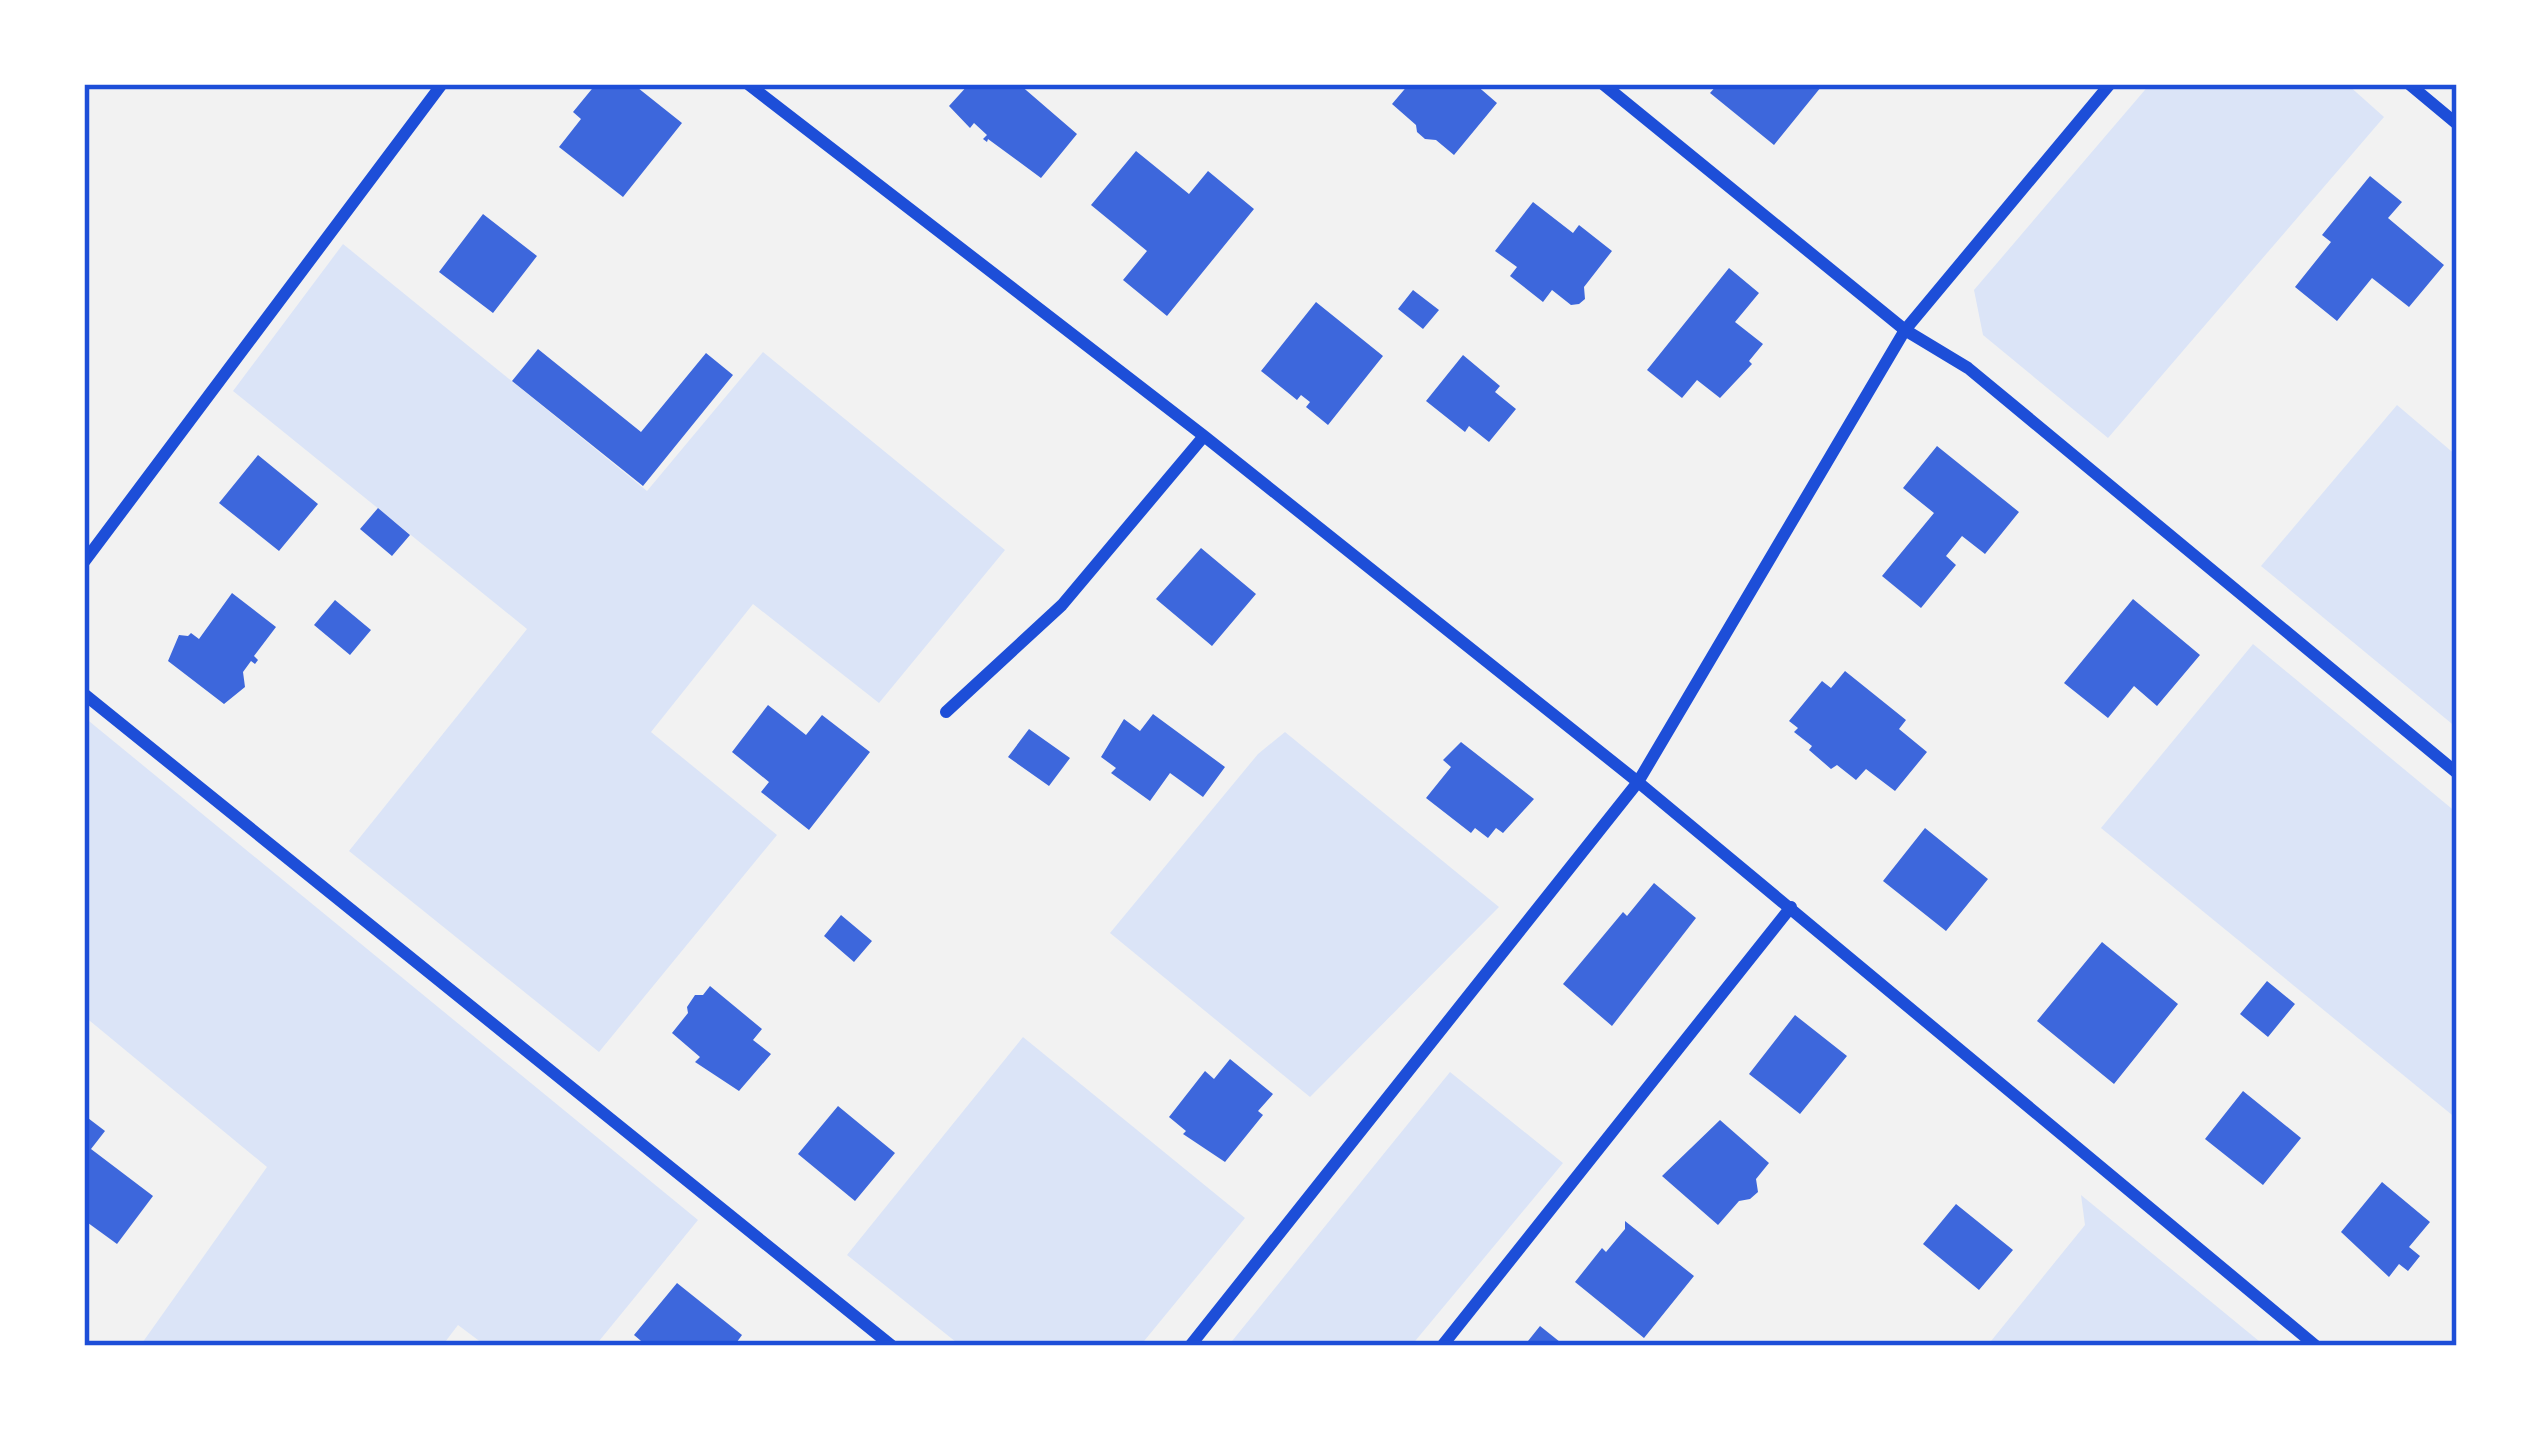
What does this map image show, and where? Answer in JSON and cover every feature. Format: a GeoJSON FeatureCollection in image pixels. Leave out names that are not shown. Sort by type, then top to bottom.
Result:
{"type":"FeatureCollection","features":[{"type":"Feature","properties":{"kind":"street"},"geometry":{"type":"LineString","coordinates":[[84,562],[442,84]]}},
{"type":"Feature","properties":{"kind":"street"},"geometry":{"type":"LineString","coordinates":[[748,84],[1204,436],[1638,782],[2316,1346]]}},
{"type":"Feature","properties":{"kind":"street"},"geometry":{"type":"LineString","coordinates":[[1603,84],[1905,330],[1968,368],[2457,773]]}},
{"type":"Feature","properties":{"kind":"street"},"geometry":{"type":"LineString","coordinates":[[1190,1346],[1638,782],[1905,330],[2110,84]]}},
{"type":"Feature","properties":{"kind":"street"},"geometry":{"type":"LineString","coordinates":[[2409,84],[2457,124]]}},
{"type":"Feature","properties":{"kind":"street"},"geometry":{"type":"LineString","coordinates":[[946,712],[1061,605],[1204,436]]}},
{"type":"Feature","properties":{"kind":"street"},"geometry":{"type":"LineString","coordinates":[[84,694],[892,1346]]}},
{"type":"Feature","properties":{"kind":"street"},"geometry":{"type":"LineString","coordinates":[[1442,1346],[1791,908]]}},
{"type":"Feature","properties":{"kind":"shaded area"},"geometry":{"type":"Polygon","coordinates":[[[2150,84],[2347,84],[2384,117],[2108,438],[1983,335],[1974,290],[2150,84]]]}},
{"type":"Feature","properties":{"kind":"shaded area"},"geometry":{"type":"Polygon","coordinates":[[[343,244],[647,491],[763,352],[1005,550],[879,703],[753,604],[651,732],[777,835],[599,1052],[349,851],[527,629],[233,391],[343,244]]]}},
{"type":"Feature","properties":{"kind":"shaded area"},"geometry":{"type":"Polygon","coordinates":[[[2397,405],[2457,456],[2457,728],[2261,566],[2397,405]]]}},
{"type":"Feature","properties":{"kind":"shaded area"},"geometry":{"type":"Polygon","coordinates":[[[2253,644],[2457,813],[2457,1119],[2101,828],[2253,644]]]}},
{"type":"Feature","properties":{"kind":"shaded area"},"geometry":{"type":"Polygon","coordinates":[[[84,717],[698,1220],[595,1346],[486,1346],[458,1325],[442,1346],[140,1346],[267,1167],[84,1016],[84,717]]]}},
{"type":"Feature","properties":{"kind":"shaded area"},"geometry":{"type":"Polygon","coordinates":[[[1285,732],[1499,907],[1310,1097],[1110,933],[1258,754],[1285,732]]]}},
{"type":"Feature","properties":{"kind":"shaded area"},"geometry":{"type":"Polygon","coordinates":[[[1023,1037],[1245,1218],[1140,1346],[961,1346],[847,1255],[1023,1037]]]}},
{"type":"Feature","properties":{"kind":"shaded area"},"geometry":{"type":"Polygon","coordinates":[[[1450,1072],[1563,1163],[1411,1346],[1228,1346],[1450,1072]]]}},
{"type":"Feature","properties":{"kind":"shaded area"},"geometry":{"type":"Polygon","coordinates":[[[2081,1195],[2265,1346],[1987,1346],[2085,1225],[2081,1195]]]}},
{"type":"Feature","properties":{"kind":"building"},"geometry":{"type":"Polygon","coordinates":[[[596,84],[633,84],[682,123],[623,197],[559,147],[581,119],[573,112],[596,84]]]}},
{"type":"Feature","properties":{"kind":"building"},"geometry":{"type":"Polygon","coordinates":[[[969,84],[1019,84],[1077,134],[1041,178],[983,139],[987,135],[974,123],[970,128],[949,106],[969,84]]]}},
{"type":"Feature","properties":{"kind":"building"},"geometry":{"type":"Polygon","coordinates":[[[1409,84],[1475,84],[1497,103],[1454,155],[1436,140],[1425,139],[1392,104],[1409,84]]]}},
{"type":"Feature","properties":{"kind":"building"},"geometry":{"type":"Polygon","coordinates":[[[1718,84],[1821,87],[1774,145],[1710,93],[1718,84]]]}},
{"type":"Feature","properties":{"kind":"building"},"geometry":{"type":"Polygon","coordinates":[[[1136,151],[1189,194],[1208,171],[1254,209],[1167,316],[1123,280],[1147,251],[1091,205],[1136,151]]]}},
{"type":"Feature","properties":{"kind":"building"},"geometry":{"type":"Polygon","coordinates":[[[2370,176],[2402,202],[2388,218],[2444,265],[2409,307],[2372,278],[2337,321],[2295,287],[2331,242],[2322,235],[2370,176]]]}},
{"type":"Feature","properties":{"kind":"building"},"geometry":{"type":"Polygon","coordinates":[[[1533,202],[1573,233],[1579,225],[1612,251],[1584,287],[1585,299],[1579,304],[1571,305],[1552,290],[1543,302],[1510,276],[1517,267],[1495,251],[1533,202]]]}},
{"type":"Feature","properties":{"kind":"building"},"geometry":{"type":"Polygon","coordinates":[[[483,214],[537,256],[493,313],[439,272],[483,214]]]}},
{"type":"Feature","properties":{"kind":"building"},"geometry":{"type":"Polygon","coordinates":[[[1729,268],[1759,293],[1735,322],[1763,344],[1749,361],[1752,364],[1720,398],[1697,380],[1682,398],[1647,370],[1729,268]]]}},
{"type":"Feature","properties":{"kind":"building"},"geometry":{"type":"Polygon","coordinates":[[[1413,290],[1439,310],[1423,329],[1398,309],[1413,290]]]}},
{"type":"Feature","properties":{"kind":"building"},"geometry":{"type":"Polygon","coordinates":[[[1316,302],[1383,356],[1328,425],[1306,407],[1310,402],[1301,395],[1297,400],[1261,371],[1316,302]]]}},
{"type":"Feature","properties":{"kind":"building"},"geometry":{"type":"Polygon","coordinates":[[[538,349],[641,432],[706,353],[733,375],[643,486],[512,381],[538,349]]]}},
{"type":"Feature","properties":{"kind":"building"},"geometry":{"type":"Polygon","coordinates":[[[1463,355],[1500,386],[1495,392],[1516,409],[1489,442],[1469,426],[1465,432],[1426,401],[1463,355]]]}},
{"type":"Feature","properties":{"kind":"building"},"geometry":{"type":"Polygon","coordinates":[[[1937,446],[2019,512],[1985,554],[1962,536],[1946,556],[1956,565],[1921,608],[1882,576],[1934,513],[1903,488],[1937,446]]]}},
{"type":"Feature","properties":{"kind":"building"},"geometry":{"type":"Polygon","coordinates":[[[258,455],[318,504],[279,551],[219,503],[258,455]]]}},
{"type":"Feature","properties":{"kind":"building"},"geometry":{"type":"Polygon","coordinates":[[[378,508],[410,535],[392,556],[360,529],[378,508]]]}},
{"type":"Feature","properties":{"kind":"building"},"geometry":{"type":"Polygon","coordinates":[[[1201,548],[1256,594],[1212,646],[1156,599],[1201,548]]]}},
{"type":"Feature","properties":{"kind":"building"},"geometry":{"type":"Polygon","coordinates":[[[232,593],[276,627],[254,656],[258,660],[243,672],[245,687],[224,704],[168,661],[179,635],[191,633],[199,639],[232,593]]]}},
{"type":"Feature","properties":{"kind":"building"},"geometry":{"type":"Polygon","coordinates":[[[2133,599],[2200,655],[2157,706],[2134,686],[2108,718],[2064,683],[2133,599]]]}},
{"type":"Feature","properties":{"kind":"building"},"geometry":{"type":"Polygon","coordinates":[[[335,600],[371,630],[350,655],[314,625],[335,600]]]}},
{"type":"Feature","properties":{"kind":"building"},"geometry":{"type":"Polygon","coordinates":[[[1845,671],[1906,720],[1899,729],[1927,752],[1895,791],[1866,769],[1856,780],[1837,765],[1831,769],[1809,750],[1812,746],[1794,732],[1798,728],[1789,721],[1822,681],[1831,688],[1845,671]]]}},
{"type":"Feature","properties":{"kind":"building"},"geometry":{"type":"Polygon","coordinates":[[[768,705],[806,735],[822,715],[870,752],[809,830],[761,792],[769,782],[732,752],[768,705]]]}},
{"type":"Feature","properties":{"kind":"building"},"geometry":{"type":"Polygon","coordinates":[[[1153,714],[1225,767],[1203,797],[1170,773],[1150,801],[1111,773],[1116,768],[1101,757],[1124,719],[1140,731],[1153,714]]]}},
{"type":"Feature","properties":{"kind":"building"},"geometry":{"type":"Polygon","coordinates":[[[1029,729],[1070,758],[1049,786],[1008,757],[1029,729]]]}},
{"type":"Feature","properties":{"kind":"building"},"geometry":{"type":"Polygon","coordinates":[[[1461,742],[1534,799],[1503,833],[1496,828],[1488,838],[1475,828],[1471,833],[1426,798],[1451,767],[1443,760],[1461,742]]]}},
{"type":"Feature","properties":{"kind":"building"},"geometry":{"type":"Polygon","coordinates":[[[1925,828],[1988,879],[1946,931],[1883,881],[1925,828]]]}},
{"type":"Feature","properties":{"kind":"building"},"geometry":{"type":"Polygon","coordinates":[[[1654,883],[1696,918],[1612,1026],[1563,984],[1623,912],[1627,916],[1654,883]]]}},
{"type":"Feature","properties":{"kind":"building"},"geometry":{"type":"Polygon","coordinates":[[[841,915],[872,941],[854,962],[824,936],[841,915]]]}},
{"type":"Feature","properties":{"kind":"building"},"geometry":{"type":"Polygon","coordinates":[[[2102,942],[2178,1004],[2114,1084],[2037,1021],[2102,942]]]}},
{"type":"Feature","properties":{"kind":"building"},"geometry":{"type":"Polygon","coordinates":[[[2267,981],[2295,1004],[2268,1037],[2240,1014],[2267,981]]]}},
{"type":"Feature","properties":{"kind":"building"},"geometry":{"type":"Polygon","coordinates":[[[710,986],[762,1029],[753,1040],[771,1054],[739,1091],[695,1062],[700,1057],[672,1033],[695,995],[703,995],[710,986]]]}},
{"type":"Feature","properties":{"kind":"building"},"geometry":{"type":"Polygon","coordinates":[[[1795,1015],[1847,1056],[1800,1114],[1749,1074],[1795,1015]]]}},
{"type":"Feature","properties":{"kind":"building"},"geometry":{"type":"Polygon","coordinates":[[[1230,1059],[1273,1094],[1258,1111],[1263,1115],[1225,1162],[1183,1134],[1186,1131],[1169,1117],[1205,1071],[1214,1079],[1230,1059]]]}},
{"type":"Feature","properties":{"kind":"building"},"geometry":{"type":"Polygon","coordinates":[[[2243,1091],[2301,1138],[2263,1185],[2205,1139],[2243,1091]]]}},
{"type":"Feature","properties":{"kind":"building"},"geometry":{"type":"Polygon","coordinates":[[[838,1106],[895,1153],[855,1201],[798,1154],[838,1106]]]}},
{"type":"Feature","properties":{"kind":"building"},"geometry":{"type":"Polygon","coordinates":[[[84,1115],[105,1131],[91,1149],[153,1196],[117,1244],[84,1220],[84,1115]]]}},
{"type":"Feature","properties":{"kind":"building"},"geometry":{"type":"Polygon","coordinates":[[[1720,1120],[1769,1163],[1756,1179],[1758,1192],[1739,1201],[1718,1225],[1662,1176],[1720,1120]]]}},
{"type":"Feature","properties":{"kind":"building"},"geometry":{"type":"Polygon","coordinates":[[[2382,1182],[2430,1222],[2409,1247],[2420,1256],[2408,1271],[2399,1264],[2389,1277],[2341,1232],[2382,1182]]]}},
{"type":"Feature","properties":{"kind":"building"},"geometry":{"type":"Polygon","coordinates":[[[1956,1204],[2013,1250],[1979,1290],[1923,1244],[1956,1204]]]}},
{"type":"Feature","properties":{"kind":"building"},"geometry":{"type":"Polygon","coordinates":[[[1625,1221],[1694,1276],[1644,1338],[1575,1282],[1602,1248],[1606,1252],[1625,1229],[1625,1221]]]}},
{"type":"Feature","properties":{"kind":"building"},"geometry":{"type":"Polygon","coordinates":[[[677,1283],[742,1335],[734,1346],[647,1346],[634,1335],[677,1283]]]}},
{"type":"Feature","properties":{"kind":"building"},"geometry":{"type":"Polygon","coordinates":[[[1540,1326],[1565,1346],[1524,1346],[1540,1326]]]}}]}
